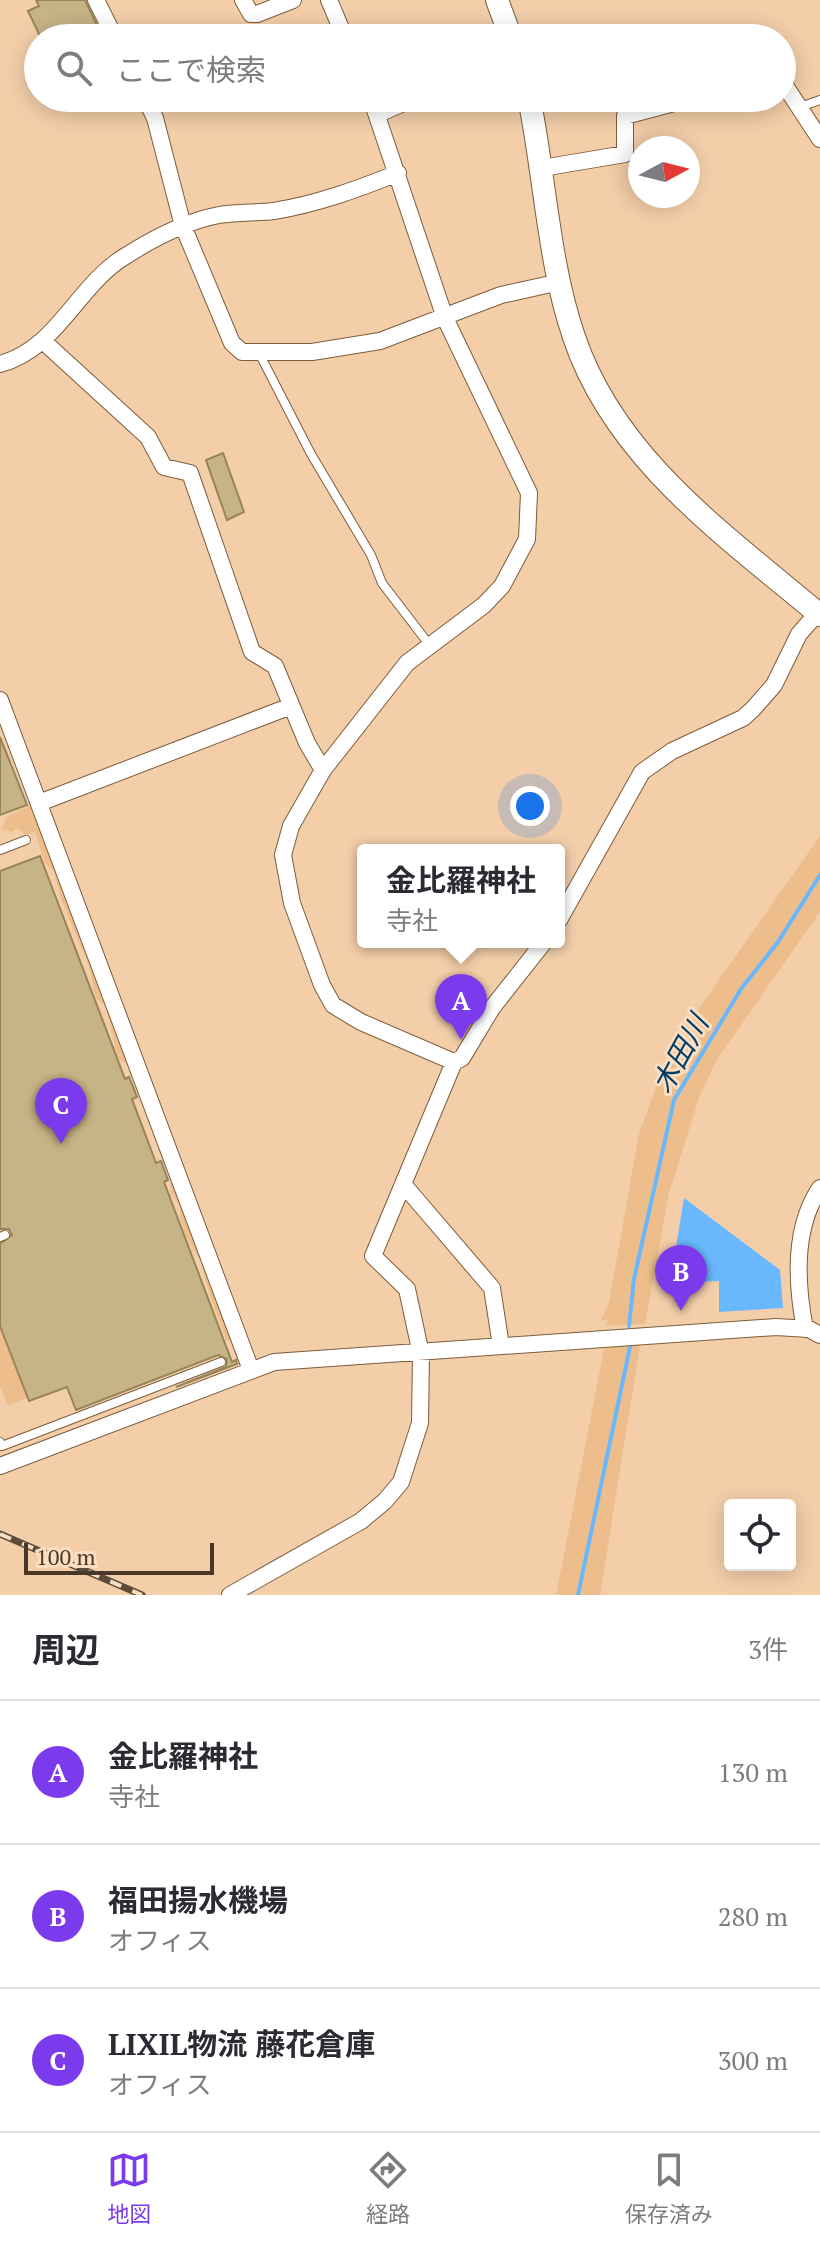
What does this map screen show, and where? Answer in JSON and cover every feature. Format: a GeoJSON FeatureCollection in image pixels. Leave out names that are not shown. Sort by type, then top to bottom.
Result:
{"type":"FeatureCollection","features":[{"type":"Feature","properties":{"kind":"street"},"geometry":{"type":"LineString","coordinates":[[96,0],[108,24]]}},
{"type":"Feature","properties":{"kind":"street"},"geometry":{"type":"LineString","coordinates":[[243,0],[251,14],[257,14],[293,0]]}},
{"type":"Feature","properties":{"kind":"street"},"geometry":{"type":"LineString","coordinates":[[329,0],[339,24]]}},
{"type":"Feature","properties":{"kind":"street"},"geometry":{"type":"LineString","coordinates":[[497,0],[506,24]]}},
{"type":"Feature","properties":{"kind":"street"},"geometry":{"type":"LineString","coordinates":[[796,101],[820,139]]}},
{"type":"Feature","properties":{"kind":"street"},"geometry":{"type":"LineString","coordinates":[[152,112],[183,226],[232,343],[242,352],[312,352],[380,341],[501,295],[560,282]]}},
{"type":"Feature","properties":{"kind":"street"},"geometry":{"type":"LineString","coordinates":[[377,112],[445,318],[529,493],[527,539],[502,586],[484,605],[428,643],[407,663],[323,770],[291,826],[283,855],[292,903],[322,985],[337,1010],[454,1062]]}},
{"type":"Feature","properties":{"kind":"street"},"geometry":{"type":"LineString","coordinates":[[532,112],[560,282],[574,336],[597,392],[632,445],[670,486],[819,612],[799,634],[774,685],[753,709],[743,718],[672,751],[642,772],[565,909]]}},
{"type":"Feature","properties":{"kind":"street"},"geometry":{"type":"LineString","coordinates":[[542,168],[625,154],[625,116],[640,112]]}},
{"type":"Feature","properties":{"kind":"street"},"geometry":{"type":"LineString","coordinates":[[0,364],[24,355],[43,341],[122,258],[183,226],[218,215],[276,210],[333,196],[398,173]]}},
{"type":"Feature","properties":{"kind":"street"},"geometry":{"type":"LineString","coordinates":[[43,341],[148,437],[164,467],[190,473],[252,652],[275,666],[323,770]]}},
{"type":"Feature","properties":{"kind":"street"},"geometry":{"type":"LineString","coordinates":[[0,700],[251,1370]]}},
{"type":"Feature","properties":{"kind":"street"},"geometry":{"type":"LineString","coordinates":[[39,803],[291,706]]}},
{"type":"Feature","properties":{"kind":"street"},"geometry":{"type":"LineString","coordinates":[[230,1595],[361,1521],[401,1482],[420,1423],[421,1354],[407,1289],[373,1256],[454,1062],[462,1058],[492,1008],[539,948]]}},
{"type":"Feature","properties":{"kind":"street"},"geometry":{"type":"LineString","coordinates":[[403,1184],[492,1288],[501,1346]]}},
{"type":"Feature","properties":{"kind":"street"},"geometry":{"type":"LineString","coordinates":[[0,1466],[274,1362],[421,1354],[650,1334],[776,1327],[813,1332],[800,1294],[801,1242],[804,1222],[820,1188]]}},
{"type":"Feature","properties":{"kind":"lane"},"geometry":{"type":"LineString","coordinates":[[800,107],[820,100]]}},
{"type":"Feature","properties":{"kind":"lane"},"geometry":{"type":"LineString","coordinates":[[379,118],[393,112]]}},
{"type":"Feature","properties":{"kind":"lane"},"geometry":{"type":"LineString","coordinates":[[258,352],[311,454],[371,555],[382,583],[428,643]]}},
{"type":"Feature","properties":{"kind":"lane"},"geometry":{"type":"LineString","coordinates":[[0,850],[26,840]]}},
{"type":"Feature","properties":{"kind":"lane"},"geometry":{"type":"LineString","coordinates":[[0,1442],[2,1446],[221,1362]]}},
{"type":"Feature","properties":{"kind":"shaded area"},"geometry":{"type":"Polygon","coordinates":[[[33,804],[128,1064],[118,1059],[106,1007],[95,997],[90,969],[61,899],[54,872],[45,863],[35,832],[25,835],[17,828],[12,832],[1,829],[8,816],[33,804]]]}},
{"type":"Feature","properties":{"kind":"shaded area"},"geometry":{"type":"Polygon","coordinates":[[[820,836],[820,912],[716,1061],[699,1098],[669,1193],[645,1324],[606,1326],[608,1320],[601,1320],[609,1302],[639,1134],[669,1051],[820,836]]]}},
{"type":"Feature","properties":{"kind":"shaded area"},"geometry":{"type":"Polygon","coordinates":[[[170,1177],[233,1341],[226,1340],[207,1286],[202,1261],[186,1235],[180,1206],[171,1193],[170,1177]]]}},
{"type":"Feature","properties":{"kind":"shaded area"},"geometry":{"type":"Polygon","coordinates":[[[0,1326],[27,1398],[8,1406],[0,1386],[0,1326]]]}},
{"type":"Feature","properties":{"kind":"shaded area"},"geometry":{"type":"Polygon","coordinates":[[[641,1339],[600,1595],[556,1595],[605,1344],[641,1339]]]}},
{"type":"Feature","properties":{"kind":"water"},"geometry":{"type":"Polygon","coordinates":[[[684,1198],[780,1270],[783,1308],[719,1312],[719,1281],[670,1283],[684,1198]]]}},
{"type":"Feature","properties":{"kind":"building"},"geometry":{"type":"Polygon","coordinates":[[[36,0],[85,0],[96,24],[34,24],[28,11],[39,6],[36,0]]]}},
{"type":"Feature","properties":{"kind":"building"},"geometry":{"type":"Polygon","coordinates":[[[223,453],[244,512],[227,520],[206,460],[223,453]]]}},
{"type":"Feature","properties":{"kind":"building"},"geometry":{"type":"Polygon","coordinates":[[[0,737],[27,805],[0,815],[0,737]]]}},
{"type":"Feature","properties":{"kind":"building"},"geometry":{"type":"Polygon","coordinates":[[[40,856],[125,1079],[129,1077],[137,1097],[132,1099],[156,1163],[161,1161],[168,1180],[164,1182],[232,1362],[236,1360],[237,1364],[176,1387],[226,1367],[227,1359],[218,1355],[76,1410],[67,1387],[29,1401],[0,1326],[0,1244],[12,1235],[9,1229],[0,1229],[0,871],[40,856]]]}},
{"type":"Feature","properties":{"kind":"waterway","name":"木田川"},"geometry":{"type":"LineString","coordinates":[[629,1326],[634,1279],[674,1100],[741,989],[778,942],[820,875]]}},
{"type":"Feature","properties":{"kind":"waterway","name":"木田川"},"geometry":{"type":"LineString","coordinates":[[578,1595],[631,1342]]}},
{"type":"Feature","properties":{"kind":"railway"},"geometry":{"type":"LineString","coordinates":[[0,1534],[142,1595]]}},
{"type":"Feature","properties":{"kind":"place","name":"金比羅神社"},"geometry":{"type":"Point","coordinates":[461,1040]}},
{"type":"Feature","properties":{"kind":"place","name":"LIXIL物流 藤花倉庫"},"geometry":{"type":"Point","coordinates":[61,1144]}},
{"type":"Feature","properties":{"kind":"place","name":"福田揚水機場"},"geometry":{"type":"Point","coordinates":[681,1311]}}]}
